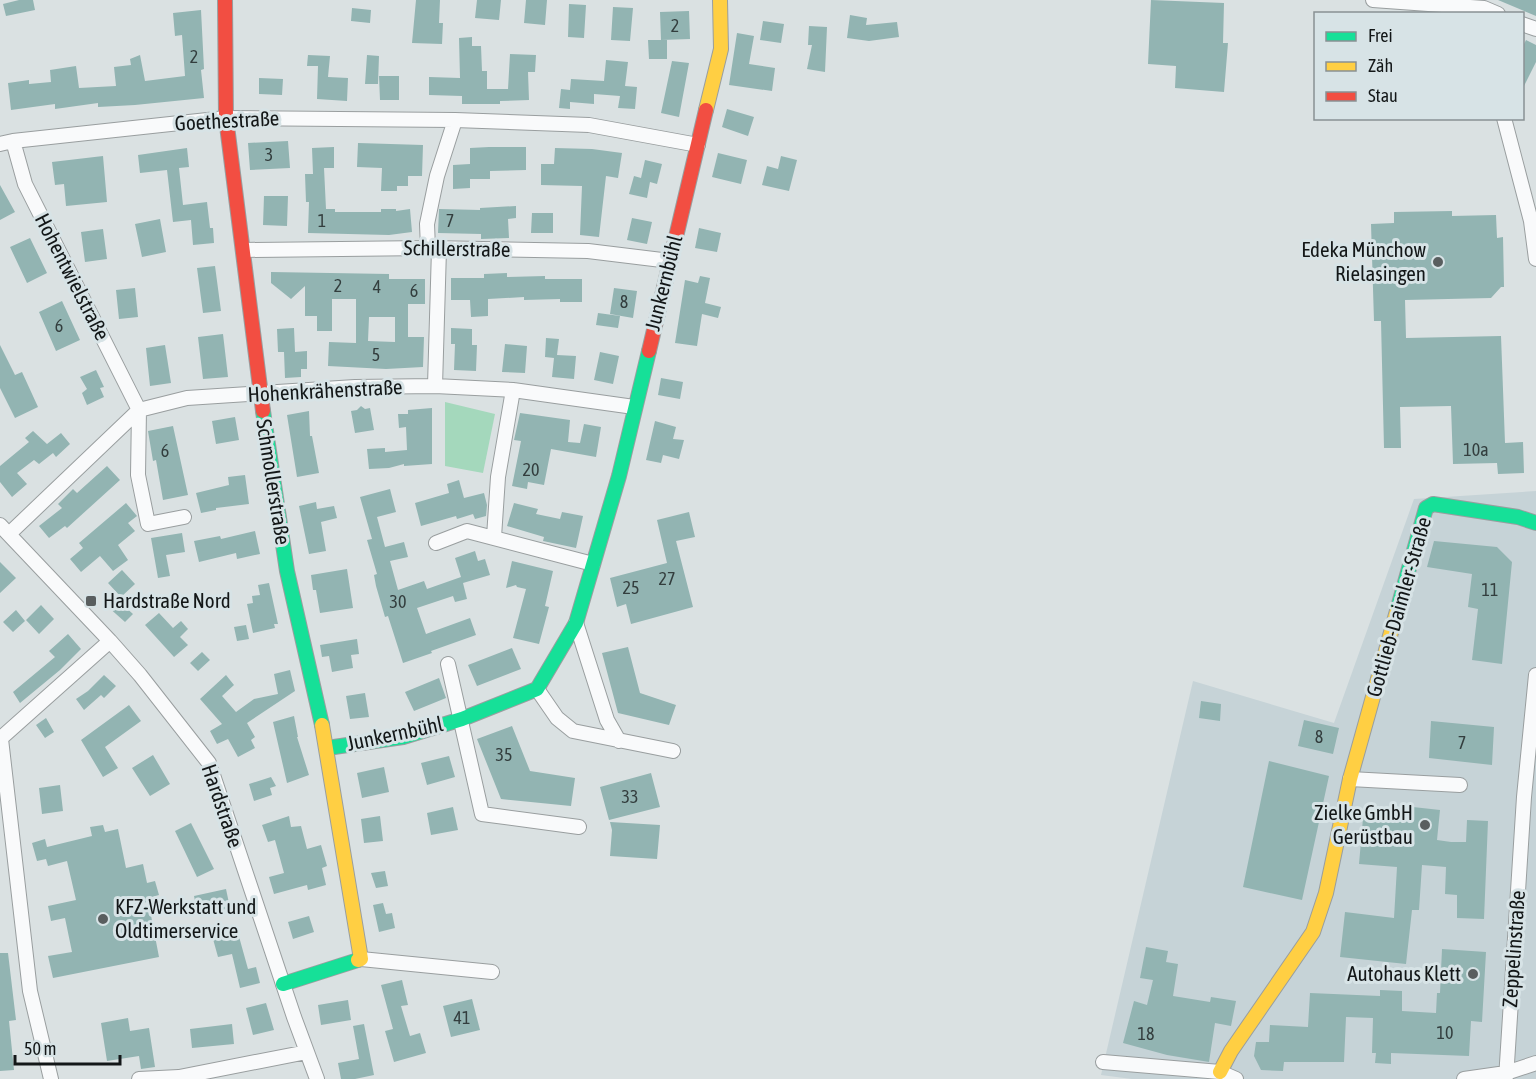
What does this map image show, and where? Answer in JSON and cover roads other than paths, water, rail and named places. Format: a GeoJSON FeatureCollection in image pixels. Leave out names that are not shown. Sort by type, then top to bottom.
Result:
{"type":"FeatureCollection","features":[{"type":"Feature","properties":{"kind":"street","name":"Schmollerstraße"},"geometry":{"type":"LineString","coordinates":[[225,0],[226,118],[260,394],[287,571],[327,748],[361,959]]}},
{"type":"Feature","properties":{"kind":"street","name":"Junkernbühl"},"geometry":{"type":"LineString","coordinates":[[327,748],[403,737],[462,719],[537,689],[576,623],[619,476],[721,49],[720,0]]}},
{"type":"Feature","properties":{"kind":"street"},"geometry":{"type":"LineString","coordinates":[[1373,0],[1484,7]]}},
{"type":"Feature","properties":{"kind":"street","name":"Goethestraße"},"geometry":{"type":"LineString","coordinates":[[6,142],[226,118],[455,120],[589,125],[698,145]]}},
{"type":"Feature","properties":{"kind":"street"},"geometry":{"type":"LineString","coordinates":[[435,386],[434,248],[427,224],[437,176],[455,120]]}},
{"type":"Feature","properties":{"kind":"street"},"geometry":{"type":"LineString","coordinates":[[1505,120],[1531,221],[1536,259]]}},
{"type":"Feature","properties":{"kind":"street","name":"Hohentwielstraße"},"geometry":{"type":"LineString","coordinates":[[6,142],[139,410]]}},
{"type":"Feature","properties":{"kind":"street","name":"Schillerstraße"},"geometry":{"type":"LineString","coordinates":[[243,250],[434,248],[588,251],[670,261]]}},
{"type":"Feature","properties":{"kind":"street","name":"Hohenkrähenstraße"},"geometry":{"type":"LineString","coordinates":[[5,530],[139,410],[187,398],[355,387],[435,386],[513,390],[634,407]]}},
{"type":"Feature","properties":{"kind":"street"},"geometry":{"type":"LineString","coordinates":[[494,537],[498,477],[513,390]]}},
{"type":"Feature","properties":{"kind":"street"},"geometry":{"type":"LineString","coordinates":[[139,410],[138,475],[148,528],[184,517]]}},
{"type":"Feature","properties":{"kind":"street","name":"Gottlieb-Daimler-Straße"},"geometry":{"type":"LineString","coordinates":[[1221,1072],[1231,1051],[1313,932],[1326,893],[1350,779],[1426,508],[1433,504],[1518,517],[1536,523]]}},
{"type":"Feature","properties":{"kind":"street","name":"Hardstraße"},"geometry":{"type":"LineString","coordinates":[[5,530],[110,640],[209,763],[317,1079]]}},
{"type":"Feature","properties":{"kind":"street"},"geometry":{"type":"LineString","coordinates":[[436,543],[467,531],[593,564]]}},
{"type":"Feature","properties":{"kind":"street"},"geometry":{"type":"LineString","coordinates":[[576,623],[607,720],[620,741]]}},
{"type":"Feature","properties":{"kind":"street"},"geometry":{"type":"LineString","coordinates":[[51,1079],[30,991],[1,739],[110,640]]}},
{"type":"Feature","properties":{"kind":"street","name":"Junkernbühl"},"geometry":{"type":"LineString","coordinates":[[448,664],[482,814],[579,827]]}},
{"type":"Feature","properties":{"kind":"street","name":"Zeppelinstraße"},"geometry":{"type":"LineString","coordinates":[[1506,1076],[1524,797],[1536,675]]}},
{"type":"Feature","properties":{"kind":"street"},"geometry":{"type":"LineString","coordinates":[[537,689],[557,718],[573,731],[673,751]]}},
{"type":"Feature","properties":{"kind":"street"},"geometry":{"type":"LineString","coordinates":[[1350,779],[1460,785]]}},
{"type":"Feature","properties":{"kind":"street"},"geometry":{"type":"LineString","coordinates":[[283,984],[361,959],[492,972]]}},
{"type":"Feature","properties":{"kind":"street"},"geometry":{"type":"LineString","coordinates":[[140,1079],[179,1077],[307,1052]]}},
{"type":"Feature","properties":{"kind":"street"},"geometry":{"type":"LineString","coordinates":[[1103,1062],[1221,1072],[1236,1079]]}},
{"type":"Feature","properties":{"kind":"street"},"geometry":{"type":"LineString","coordinates":[[1464,1079],[1506,1076],[1536,1063]]}},
{"type":"Feature","properties":{"kind":"place","name":"Edeka Münchow Rielasingen"},"geometry":{"type":"Point","coordinates":[1438,262]}},
{"type":"Feature","properties":{"kind":"place","name":"Hardstraße Nord"},"geometry":{"type":"Point","coordinates":[91,601]}},
{"type":"Feature","properties":{"kind":"place","name":"Zielke GmbH Gerüstbau"},"geometry":{"type":"Point","coordinates":[1425,825]}},
{"type":"Feature","properties":{"kind":"place","name":"KFZ-Werkstatt und Oldtimerservice"},"geometry":{"type":"Point","coordinates":[103,919]}},
{"type":"Feature","properties":{"kind":"place","name":"Autohaus Klett"},"geometry":{"type":"Point","coordinates":[1473,974]}}]}
